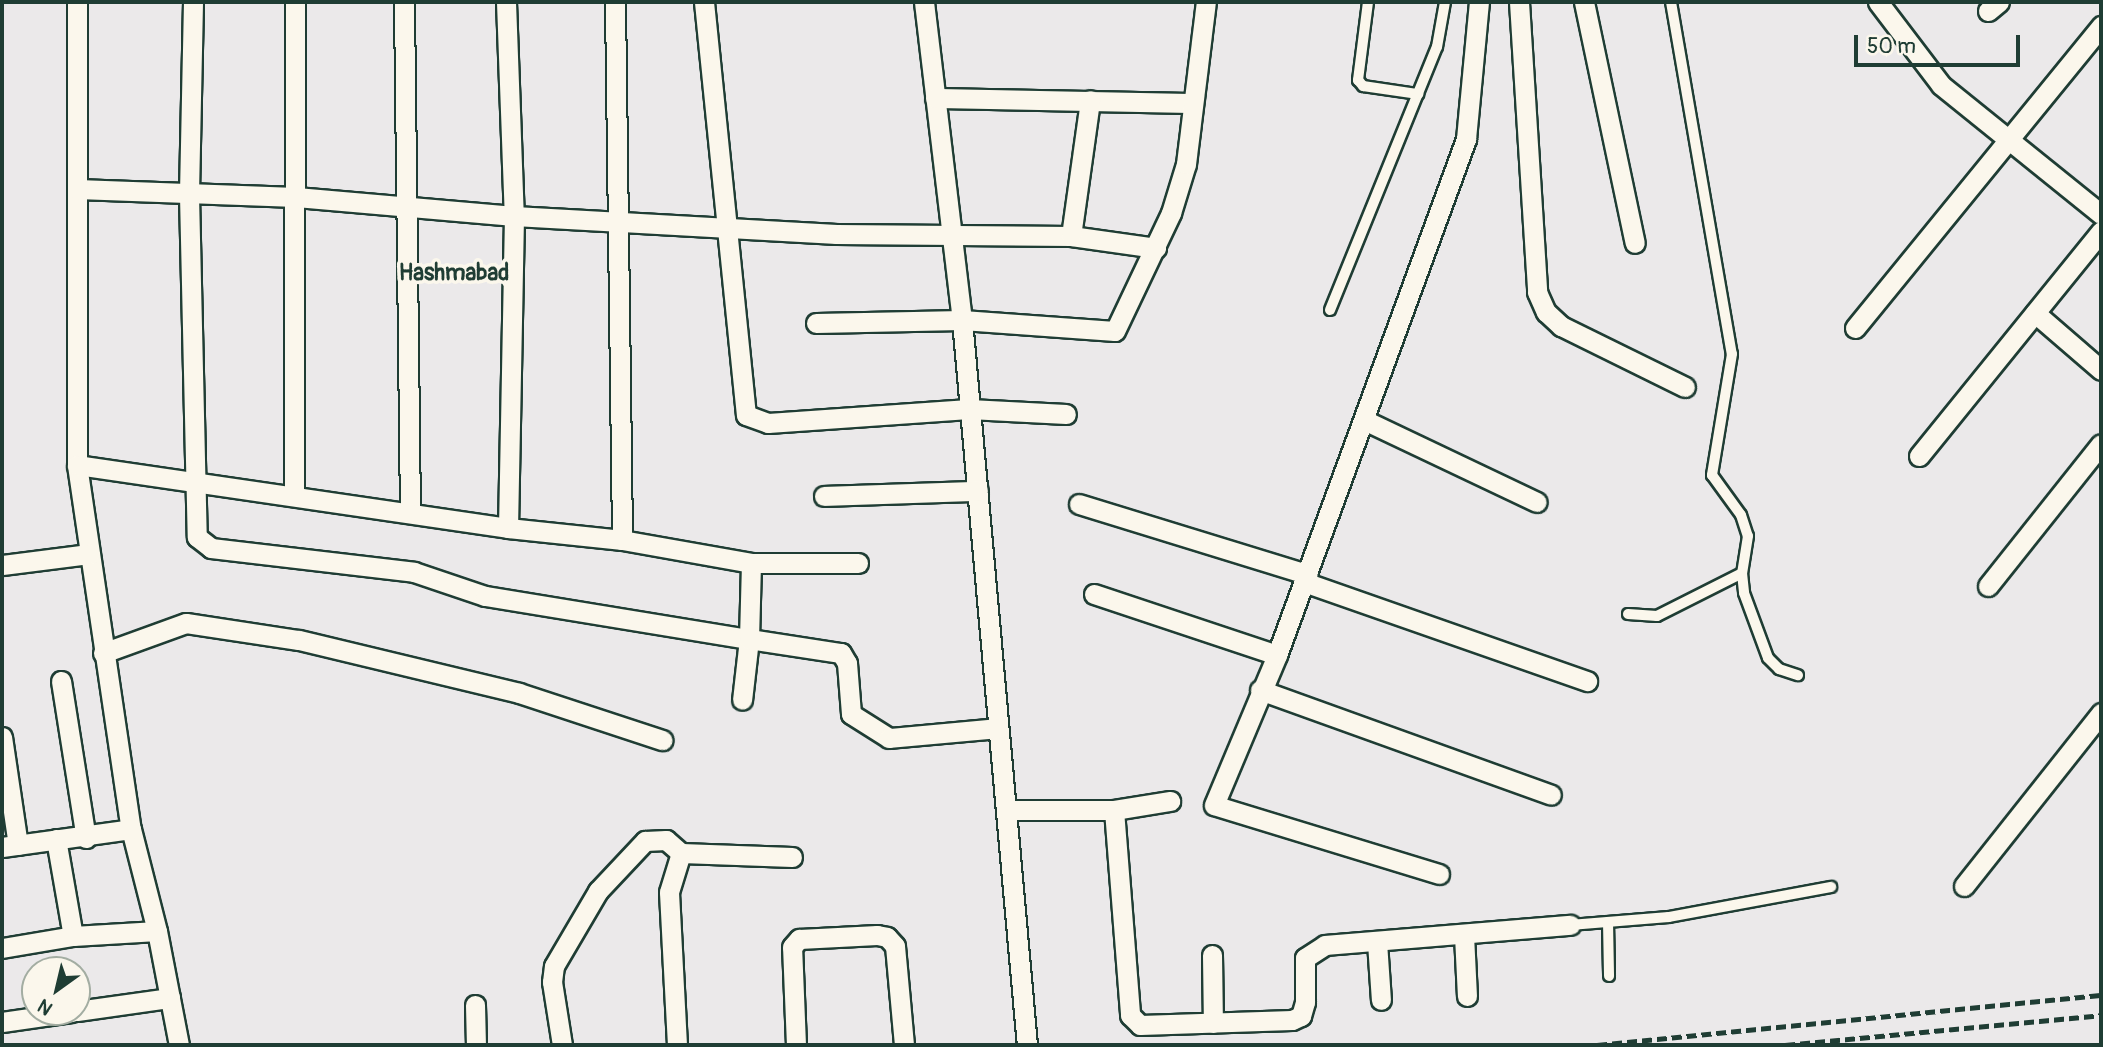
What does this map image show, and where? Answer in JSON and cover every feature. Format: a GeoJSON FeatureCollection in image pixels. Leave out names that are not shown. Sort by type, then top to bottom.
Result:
{"type":"FeatureCollection","features":[{"type":"Feature","properties":{"kind":"street"},"geometry":{"type":"LineString","coordinates":[[77,2],[78,465],[103,653],[131,829],[157,931],[179,1045]]}},
{"type":"Feature","properties":{"kind":"street"},"geometry":{"type":"LineString","coordinates":[[193,2],[189,195],[197,537],[211,548],[414,572],[496,598],[841,653],[847,663],[851,714],[889,738],[998,728]]}},
{"type":"Feature","properties":{"kind":"street"},"geometry":{"type":"LineString","coordinates":[[294,496],[295,2]]}},
{"type":"Feature","properties":{"kind":"street"},"geometry":{"type":"LineString","coordinates":[[404,2],[410,513]]}},
{"type":"Feature","properties":{"kind":"street"},"geometry":{"type":"LineString","coordinates":[[506,2],[514,216],[508,528]]}},
{"type":"Feature","properties":{"kind":"street"},"geometry":{"type":"LineString","coordinates":[[615,2],[622,540]]}},
{"type":"Feature","properties":{"kind":"street"},"geometry":{"type":"LineString","coordinates":[[704,2],[744,410],[751,419],[768,423],[970,409],[1066,414]]}},
{"type":"Feature","properties":{"kind":"street"},"geometry":{"type":"LineString","coordinates":[[924,2],[962,320],[998,728],[1009,810],[1027,1045]]}},
{"type":"Feature","properties":{"kind":"street"},"geometry":{"type":"LineString","coordinates":[[816,323],[962,320],[1112,332],[1156,248],[1186,164],[1206,2]]}},
{"type":"Feature","properties":{"kind":"street"},"geometry":{"type":"LineString","coordinates":[[1439,874],[1214,805],[1260,690],[1277,655],[1466,139],[1479,2]]}},
{"type":"Feature","properties":{"kind":"street"},"geometry":{"type":"LineString","coordinates":[[1519,2],[1537,292],[1546,312],[1561,326],[1685,387]]}},
{"type":"Feature","properties":{"kind":"street"},"geometry":{"type":"LineString","coordinates":[[1584,2],[1635,243]]}},
{"type":"Feature","properties":{"kind":"street"},"geometry":{"type":"LineString","coordinates":[[1878,2],[1941,85],[2101,213]]}},
{"type":"Feature","properties":{"kind":"street"},"geometry":{"type":"LineString","coordinates":[[1855,328],[2101,26]]}},
{"type":"Feature","properties":{"kind":"street"},"geometry":{"type":"LineString","coordinates":[[935,98],[1193,103]]}},
{"type":"Feature","properties":{"kind":"street"},"geometry":{"type":"LineString","coordinates":[[1071,236],[1090,100]]}},
{"type":"Feature","properties":{"kind":"street"},"geometry":{"type":"LineString","coordinates":[[77,189],[296,197],[514,216],[724,225],[836,234],[1071,236],[1156,248]]}},
{"type":"Feature","properties":{"kind":"street"},"geometry":{"type":"LineString","coordinates":[[1919,456],[2101,231]]}},
{"type":"Feature","properties":{"kind":"street"},"geometry":{"type":"LineString","coordinates":[[2035,313],[2101,370]]}},
{"type":"Feature","properties":{"kind":"street"},"geometry":{"type":"LineString","coordinates":[[1364,419],[1537,502]]}},
{"type":"Feature","properties":{"kind":"street"},"geometry":{"type":"LineString","coordinates":[[1988,586],[2101,444]]}},
{"type":"Feature","properties":{"kind":"street"},"geometry":{"type":"LineString","coordinates":[[78,465],[194,479],[508,528],[622,540],[751,563],[858,563]]}},
{"type":"Feature","properties":{"kind":"street"},"geometry":{"type":"LineString","coordinates":[[824,496],[978,491]]}},
{"type":"Feature","properties":{"kind":"street"},"geometry":{"type":"LineString","coordinates":[[1079,504],[1305,578],[1587,681]]}},
{"type":"Feature","properties":{"kind":"street"},"geometry":{"type":"LineString","coordinates":[[2,565],[89,554]]}},
{"type":"Feature","properties":{"kind":"street"},"geometry":{"type":"LineString","coordinates":[[742,700],[749,639],[751,563]]}},
{"type":"Feature","properties":{"kind":"street"},"geometry":{"type":"LineString","coordinates":[[1094,594],[1277,655]]}},
{"type":"Feature","properties":{"kind":"street"},"geometry":{"type":"LineString","coordinates":[[103,653],[186,623],[299,640],[519,693],[662,740]]}},
{"type":"Feature","properties":{"kind":"street"},"geometry":{"type":"LineString","coordinates":[[61,681],[86,838]]}},
{"type":"Feature","properties":{"kind":"street"},"geometry":{"type":"LineString","coordinates":[[1260,690],[1551,795]]}},
{"type":"Feature","properties":{"kind":"street"},"geometry":{"type":"LineString","coordinates":[[1964,886],[2101,713]]}},
{"type":"Feature","properties":{"kind":"street"},"geometry":{"type":"LineString","coordinates":[[2,737],[10,846],[56,839],[86,838],[131,829]]}},
{"type":"Feature","properties":{"kind":"street"},"geometry":{"type":"LineString","coordinates":[[1009,810],[1114,810],[1170,801]]}},
{"type":"Feature","properties":{"kind":"street"},"geometry":{"type":"LineString","coordinates":[[1114,810],[1133,1022],[1213,1023],[1301,1016],[1304,966],[1313,950],[1570,925]]}},
{"type":"Feature","properties":{"kind":"street"},"geometry":{"type":"LineString","coordinates":[[56,839],[73,936]]}},
{"type":"Feature","properties":{"kind":"street"},"geometry":{"type":"LineString","coordinates":[[562,1045],[552,982],[564,946],[598,891],[645,841],[666,840],[681,853],[792,857]]}},
{"type":"Feature","properties":{"kind":"street"},"geometry":{"type":"LineString","coordinates":[[677,1045],[669,892],[681,853]]}},
{"type":"Feature","properties":{"kind":"street"},"geometry":{"type":"LineString","coordinates":[[2,947],[73,936],[157,931]]}},
{"type":"Feature","properties":{"kind":"street"},"geometry":{"type":"LineString","coordinates":[[796,1045],[792,947],[799,939],[877,935],[887,937],[895,946],[905,1045]]}},
{"type":"Feature","properties":{"kind":"street"},"geometry":{"type":"LineString","coordinates":[[1464,935],[1467,996]]}},
{"type":"Feature","properties":{"kind":"street"},"geometry":{"type":"LineString","coordinates":[[1377,942],[1381,1000]]}},
{"type":"Feature","properties":{"kind":"street"},"geometry":{"type":"LineString","coordinates":[[1212,955],[1213,1023]]}},
{"type":"Feature","properties":{"kind":"street"},"geometry":{"type":"LineString","coordinates":[[91,1009],[170,998]]}},
{"type":"Feature","properties":{"kind":"street"},"geometry":{"type":"LineString","coordinates":[[475,1005],[476,1045]]}},
{"type":"Feature","properties":{"kind":"street"},"geometry":{"type":"LineString","coordinates":[[2,1022],[21,1019]]}},
{"type":"Feature","properties":{"kind":"lane"},"geometry":{"type":"LineString","coordinates":[[1368,2],[1358,80],[1363,86],[1418,94]]}},
{"type":"Feature","properties":{"kind":"lane"},"geometry":{"type":"LineString","coordinates":[[1331,310],[1437,47],[1445,2]]}},
{"type":"Feature","properties":{"kind":"lane"},"geometry":{"type":"LineString","coordinates":[[1671,2],[1732,354],[1712,475],[1741,515],[1748,536],[1742,573],[1768,657],[1779,668],[1798,676]]}},
{"type":"Feature","properties":{"kind":"lane"},"geometry":{"type":"LineString","coordinates":[[1628,614],[1657,617],[1742,573]]}},
{"type":"Feature","properties":{"kind":"lane"},"geometry":{"type":"LineString","coordinates":[[1570,925],[1769,902],[1831,887]]}},
{"type":"Feature","properties":{"kind":"lane"},"geometry":{"type":"LineString","coordinates":[[1608,922],[1609,976]]}},
{"type":"Feature","properties":{"kind":"railway"},"geometry":{"type":"LineString","coordinates":[[1597,1045],[2101,995]]}},
{"type":"Feature","properties":{"kind":"railway"},"geometry":{"type":"LineString","coordinates":[[1785,1045],[2101,1015]]}},
{"type":"Feature","properties":{"kind":"district","name":"Hashmabad"},"geometry":{"type":"Point","coordinates":[454,273]}}]}
